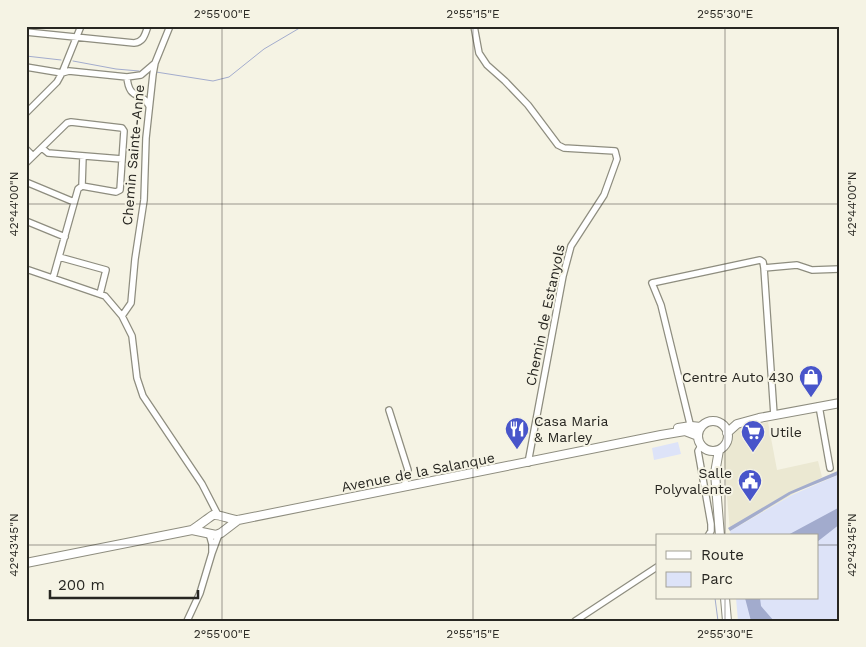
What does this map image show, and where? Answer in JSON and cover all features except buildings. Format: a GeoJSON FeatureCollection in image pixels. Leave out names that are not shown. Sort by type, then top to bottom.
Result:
{"type":"FeatureCollection","features":[{"type":"Feature","properties":{"kind":"main road"},"geometry":{"type":"LineString","coordinates":[[727,433],[737,424],[840,402]]}},
{"type":"Feature","properties":{"kind":"main road"},"geometry":{"type":"LineString","coordinates":[[722,425],[741,419],[759,418]]}},
{"type":"Feature","properties":{"kind":"main road"},"geometry":{"type":"LineString","coordinates":[[704,448],[718,450],[726,444],[727,433],[718,422],[709,422],[693,432],[704,448],[715,473]]}},
{"type":"Feature","properties":{"kind":"main road","name":"Avenue de la Salanque"},"geometry":{"type":"LineString","coordinates":[[238,520],[661,436],[673,430],[693,432]]}},
{"type":"Feature","properties":{"kind":"main road"},"geometry":{"type":"LineString","coordinates":[[718,450],[715,473],[720,534]]}},
{"type":"Feature","properties":{"kind":"main road"},"geometry":{"type":"LineString","coordinates":[[192,530],[208,519],[220,517],[238,520]]}},
{"type":"Feature","properties":{"kind":"main road"},"geometry":{"type":"LineString","coordinates":[[220,517],[226,523],[222,532]]}},
{"type":"Feature","properties":{"kind":"main road"},"geometry":{"type":"LineString","coordinates":[[208,519],[205,527],[209,533]]}},
{"type":"Feature","properties":{"kind":"main road"},"geometry":{"type":"LineString","coordinates":[[26,563],[192,530],[209,533],[222,532],[238,520]]}},
{"type":"Feature","properties":{"kind":"main road"},"geometry":{"type":"LineString","coordinates":[[725,600],[727,621]]}},
{"type":"Feature","properties":{"kind":"street"},"geometry":{"type":"LineString","coordinates":[[26,113],[57,82],[81,26]]}},
{"type":"Feature","properties":{"kind":"street"},"geometry":{"type":"LineString","coordinates":[[26,32],[139,43],[148,26]]}},
{"type":"Feature","properties":{"kind":"street","name":"Chemin Sainte-Anne"},"geometry":{"type":"LineString","coordinates":[[122,316],[131,303],[135,259],[144,200],[146,138],[155,63],[170,26]]}},
{"type":"Feature","properties":{"kind":"street","name":"Chemin de Estanyols"},"geometry":{"type":"LineString","coordinates":[[474,26],[479,53],[487,65],[528,105],[558,145],[564,148],[615,151],[617,153],[615,166],[604,194],[571,246],[556,313],[528,463]]}},
{"type":"Feature","properties":{"kind":"street"},"geometry":{"type":"LineString","coordinates":[[26,67],[62,73],[69,71],[127,78],[141,75],[155,63]]}},
{"type":"Feature","properties":{"kind":"street"},"geometry":{"type":"LineString","coordinates":[[127,78],[131,93],[147,101],[150,108]]}},
{"type":"Feature","properties":{"kind":"street"},"geometry":{"type":"LineString","coordinates":[[26,164],[67,123],[122,128],[124,131],[120,190],[116,192],[82,186]]}},
{"type":"Feature","properties":{"kind":"street"},"geometry":{"type":"LineString","coordinates":[[42,148],[48,152],[122,159]]}},
{"type":"Feature","properties":{"kind":"street"},"geometry":{"type":"LineString","coordinates":[[26,149],[33,156]]}},
{"type":"Feature","properties":{"kind":"street"},"geometry":{"type":"LineString","coordinates":[[53,278],[78,189],[82,186],[83,156]]}},
{"type":"Feature","properties":{"kind":"street"},"geometry":{"type":"LineString","coordinates":[[26,182],[74,202]]}},
{"type":"Feature","properties":{"kind":"street"},"geometry":{"type":"LineString","coordinates":[[26,222],[65,237]]}},
{"type":"Feature","properties":{"kind":"street"},"geometry":{"type":"LineString","coordinates":[[59,257],[106,270],[100,294]]}},
{"type":"Feature","properties":{"kind":"street"},"geometry":{"type":"LineString","coordinates":[[693,432],[660,305],[652,283],[760,260],[763,265],[774,415]]}},
{"type":"Feature","properties":{"kind":"street"},"geometry":{"type":"LineString","coordinates":[[763,265],[797,265],[812,270],[840,268]]}},
{"type":"Feature","properties":{"kind":"street"},"geometry":{"type":"LineString","coordinates":[[26,269],[100,294],[110,301],[122,316],[132,336],[137,378],[143,396],[202,484],[220,517]]}},
{"type":"Feature","properties":{"kind":"street"},"geometry":{"type":"LineString","coordinates":[[818,406],[830,468]]}},
{"type":"Feature","properties":{"kind":"street"},"geometry":{"type":"LineString","coordinates":[[389,410],[408,470],[405,482],[406,487]]}},
{"type":"Feature","properties":{"kind":"street"},"geometry":{"type":"LineString","coordinates":[[704,448],[698,451],[711,524],[709,534]]}},
{"type":"Feature","properties":{"kind":"street"},"geometry":{"type":"LineString","coordinates":[[208,519],[212,510],[211,502]]}},
{"type":"Feature","properties":{"kind":"street"},"geometry":{"type":"LineString","coordinates":[[187,621],[200,593],[212,552],[222,532]]}},
{"type":"Feature","properties":{"kind":"street"},"geometry":{"type":"LineString","coordinates":[[209,533],[212,552]]}},
{"type":"Feature","properties":{"kind":"street"},"geometry":{"type":"LineString","coordinates":[[575,621],[656,569]]}},
{"type":"Feature","properties":{"kind":"shaded area"},"geometry":{"type":"Polygon","coordinates":[[[768,422],[777,470],[818,461],[822,477],[730,531],[723,450],[734,429],[768,422]]]}},
{"type":"Feature","properties":{"kind":"shaded area"},"geometry":{"type":"Polygon","coordinates":[[[840,470],[840,474],[791,494],[730,531],[728,528],[789,492],[840,470]]]}},
{"type":"Feature","properties":{"kind":"shaded area"},"geometry":{"type":"Polygon","coordinates":[[[838,508],[840,524],[818,541],[818,534],[790,534],[838,508]]]}},
{"type":"Feature","properties":{"kind":"shaded area"},"geometry":{"type":"Polygon","coordinates":[[[746,600],[760,600],[761,606],[774,621],[751,621],[746,600]]]}},
{"type":"Feature","properties":{"kind":"green space"},"geometry":{"type":"Polygon","coordinates":[[[678,442],[681,454],[654,460],[652,448],[678,442]]]}},
{"type":"Feature","properties":{"kind":"green space"},"geometry":{"type":"Polygon","coordinates":[[[840,474],[840,621],[738,621],[736,600],[818,600],[818,534],[731,534],[730,531],[792,495],[840,474]]]}},
{"type":"Feature","properties":{"kind":"waterway"},"geometry":{"type":"LineString","coordinates":[[156,72],[213,81],[229,77],[264,49],[303,26]]}},
{"type":"Feature","properties":{"kind":"waterway"},"geometry":{"type":"LineString","coordinates":[[26,56],[61,60]]}},
{"type":"Feature","properties":{"kind":"waterway"},"geometry":{"type":"LineString","coordinates":[[73,61],[139,71]]}},
{"type":"Feature","properties":{"kind":"waterway"},"geometry":{"type":"LineString","coordinates":[[715,600],[718,621]]}},
{"type":"Feature","properties":{"kind":"place","name":"Centre Auto 430"},"geometry":{"type":"Point","coordinates":[811,398]}},
{"type":"Feature","properties":{"kind":"place","name":"Casa Maria & Marley"},"geometry":{"type":"Point","coordinates":[517,450]}},
{"type":"Feature","properties":{"kind":"place","name":"Utile"},"geometry":{"type":"Point","coordinates":[753,453]}},
{"type":"Feature","properties":{"kind":"place","name":"Salle Polyvalente"},"geometry":{"type":"Point","coordinates":[750,502]}}]}
